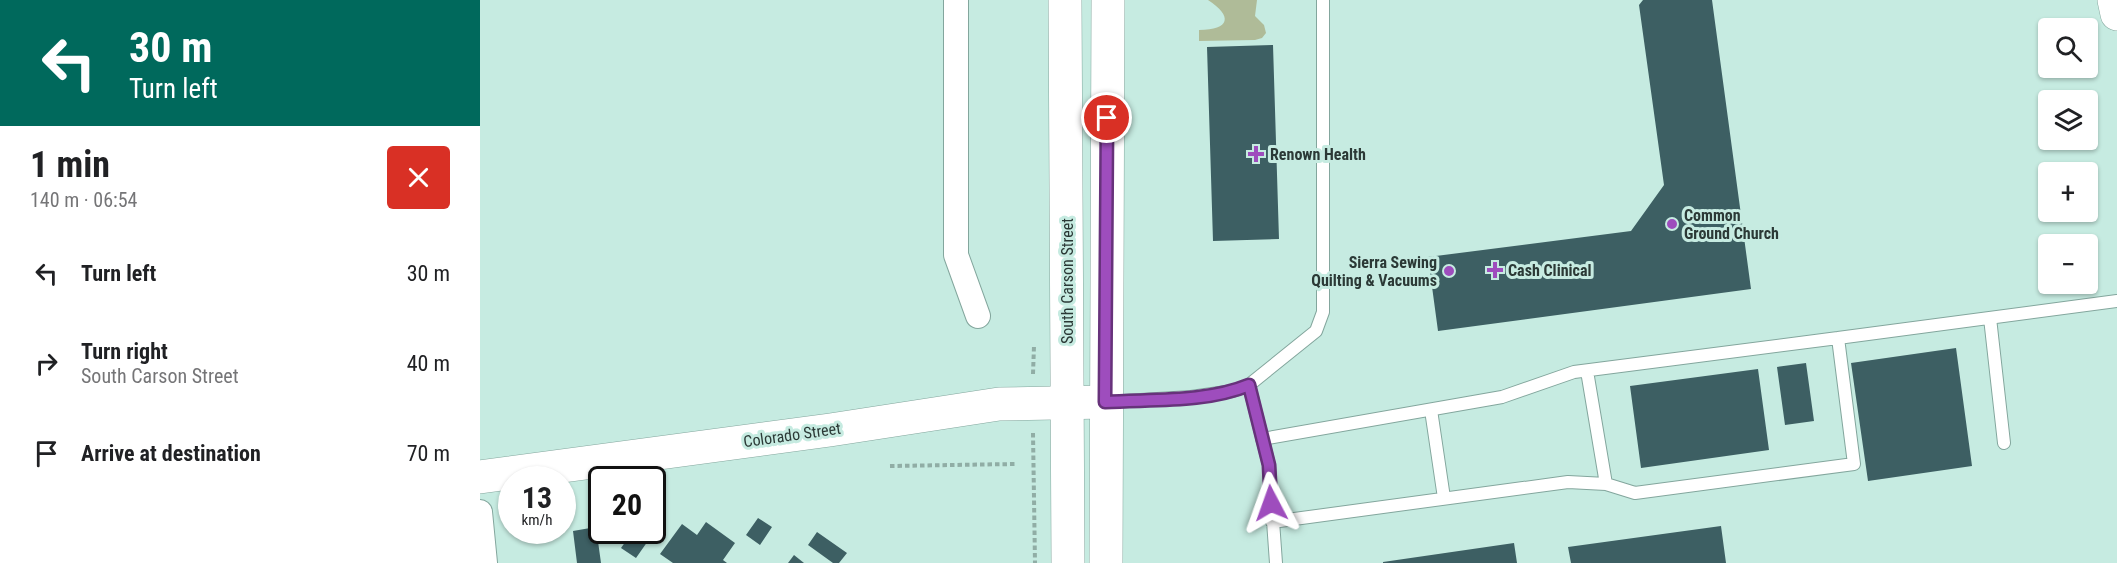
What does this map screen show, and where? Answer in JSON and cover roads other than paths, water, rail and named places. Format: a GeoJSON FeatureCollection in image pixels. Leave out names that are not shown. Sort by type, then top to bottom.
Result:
{"type":"FeatureCollection","features":[{"type":"Feature","properties":{"kind":"main road","name":"South Carson Street"},"geometry":{"type":"LineString","coordinates":[[1065,0],[1068,563]]}},
{"type":"Feature","properties":{"kind":"main road"},"geometry":{"type":"LineString","coordinates":[[1106,563],[1108,0]]}},
{"type":"Feature","properties":{"kind":"main road"},"geometry":{"type":"LineString","coordinates":[[2114,0],[2117,14]]}},
{"type":"Feature","properties":{"kind":"main road","name":"Colorado Street"},"geometry":{"type":"LineString","coordinates":[[480,477],[830,430],[999,404],[1105,402]]}},
{"type":"Feature","properties":{"kind":"street"},"geometry":{"type":"LineString","coordinates":[[956,0],[956,255],[978,316]]}},
{"type":"Feature","properties":{"kind":"street"},"geometry":{"type":"LineString","coordinates":[[480,512],[485,563]]}},
{"type":"Feature","properties":{"kind":"lane"},"geometry":{"type":"LineString","coordinates":[[1105,402],[1233,392],[1249,385],[1316,331],[1323,312],[1323,0]]}},
{"type":"Feature","properties":{"kind":"lane"},"geometry":{"type":"LineString","coordinates":[[1262,439],[1502,397],[1574,372],[2117,301]]}},
{"type":"Feature","properties":{"kind":"lane"},"geometry":{"type":"LineString","coordinates":[[1990,318],[2004,443]]}},
{"type":"Feature","properties":{"kind":"lane"},"geometry":{"type":"LineString","coordinates":[[1272,522],[1568,482],[1606,484],[1635,493],[1854,464],[1838,338]]}},
{"type":"Feature","properties":{"kind":"lane"},"geometry":{"type":"LineString","coordinates":[[1587,370],[1606,484]]}},
{"type":"Feature","properties":{"kind":"lane"},"geometry":{"type":"LineString","coordinates":[[1249,385],[1269,465],[1276,563]]}},
{"type":"Feature","properties":{"kind":"lane"},"geometry":{"type":"LineString","coordinates":[[1431,410],[1444,498]]}},
{"type":"Feature","properties":{"kind":"place","name":"Renown Health"},"geometry":{"type":"Point","coordinates":[1256,154]}},
{"type":"Feature","properties":{"kind":"place","name":"Common Ground Church"},"geometry":{"type":"Point","coordinates":[1672,224]}},
{"type":"Feature","properties":{"kind":"place","name":"Cash Clinical"},"geometry":{"type":"Point","coordinates":[1495,270]}},
{"type":"Feature","properties":{"kind":"place","name":"Sierra Sewing Quilting & Vacuums"},"geometry":{"type":"Point","coordinates":[1449,271]}}]}
